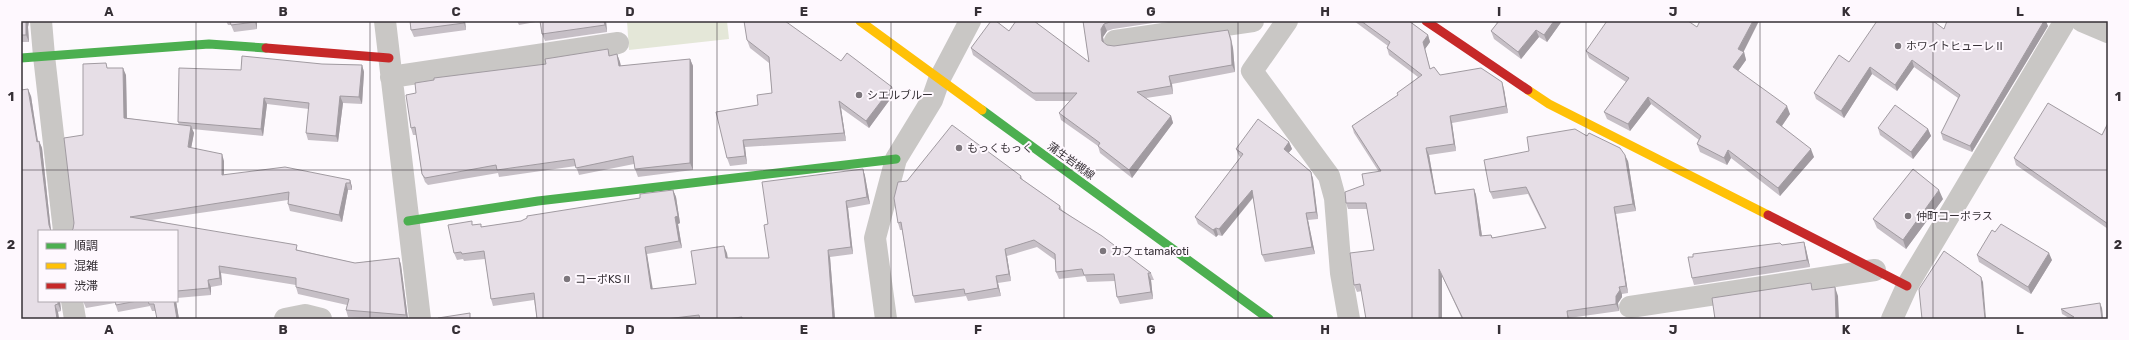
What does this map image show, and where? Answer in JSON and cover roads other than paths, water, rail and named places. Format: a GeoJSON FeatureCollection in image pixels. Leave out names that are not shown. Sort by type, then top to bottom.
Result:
{"type":"FeatureCollection","features":[{"type":"Feature","properties":{"kind":"street"},"geometry":{"type":"LineString","coordinates":[[41,21],[64,230]]}},
{"type":"Feature","properties":{"kind":"street"},"geometry":{"type":"LineString","coordinates":[[384,21],[420,319]]}},
{"type":"Feature","properties":{"kind":"street","name":"蒲生岩槻線"},"geometry":{"type":"LineString","coordinates":[[860,21],[1269,319]]}},
{"type":"Feature","properties":{"kind":"street"},"geometry":{"type":"LineString","coordinates":[[886,319],[875,238],[896,159],[932,100],[939,80],[970,21]]}},
{"type":"Feature","properties":{"kind":"street"},"geometry":{"type":"LineString","coordinates":[[1115,41],[1253,21]]}},
{"type":"Feature","properties":{"kind":"street"},"geometry":{"type":"LineString","coordinates":[[1287,21],[1252,71],[1329,176],[1335,198],[1341,273],[1349,319]]}},
{"type":"Feature","properties":{"kind":"street"},"geometry":{"type":"LineString","coordinates":[[1426,21],[1549,104],[1907,286]]}},
{"type":"Feature","properties":{"kind":"street"},"geometry":{"type":"LineString","coordinates":[[1892,319],[1907,286],[2065,21]]}},
{"type":"Feature","properties":{"kind":"street"},"geometry":{"type":"LineString","coordinates":[[2082,21],[2108,32]]}},
{"type":"Feature","properties":{"kind":"street"},"geometry":{"type":"LineString","coordinates":[[21,58],[209,44],[390,67],[618,43]]}},
{"type":"Feature","properties":{"kind":"street"},"geometry":{"type":"LineString","coordinates":[[408,221],[538,201],[896,159]]}},
{"type":"Feature","properties":{"kind":"street"},"geometry":{"type":"LineString","coordinates":[[1630,307],[1875,270]]}},
{"type":"Feature","properties":{"kind":"street"},"geometry":{"type":"LineString","coordinates":[[72,302],[75,319]]}},
{"type":"Feature","properties":{"kind":"street"},"geometry":{"type":"LineString","coordinates":[[285,319],[305,315],[321,319]]}},
{"type":"Feature","properties":{"kind":"place","name":"ホワイトヒューレⅡ"},"geometry":{"type":"Point","coordinates":[1898,46]}},
{"type":"Feature","properties":{"kind":"place","name":"シエルブルー"},"geometry":{"type":"Point","coordinates":[859,95]}},
{"type":"Feature","properties":{"kind":"place","name":"もっくもっく"},"geometry":{"type":"Point","coordinates":[959,148]}},
{"type":"Feature","properties":{"kind":"place","name":"仲町コーポラス"},"geometry":{"type":"Point","coordinates":[1908,216]}},
{"type":"Feature","properties":{"kind":"place","name":"カフェtamakoti"},"geometry":{"type":"Point","coordinates":[1103,251]}},
{"type":"Feature","properties":{"kind":"place","name":"コーポKSⅡ"},"geometry":{"type":"Point","coordinates":[567,279]}}]}
